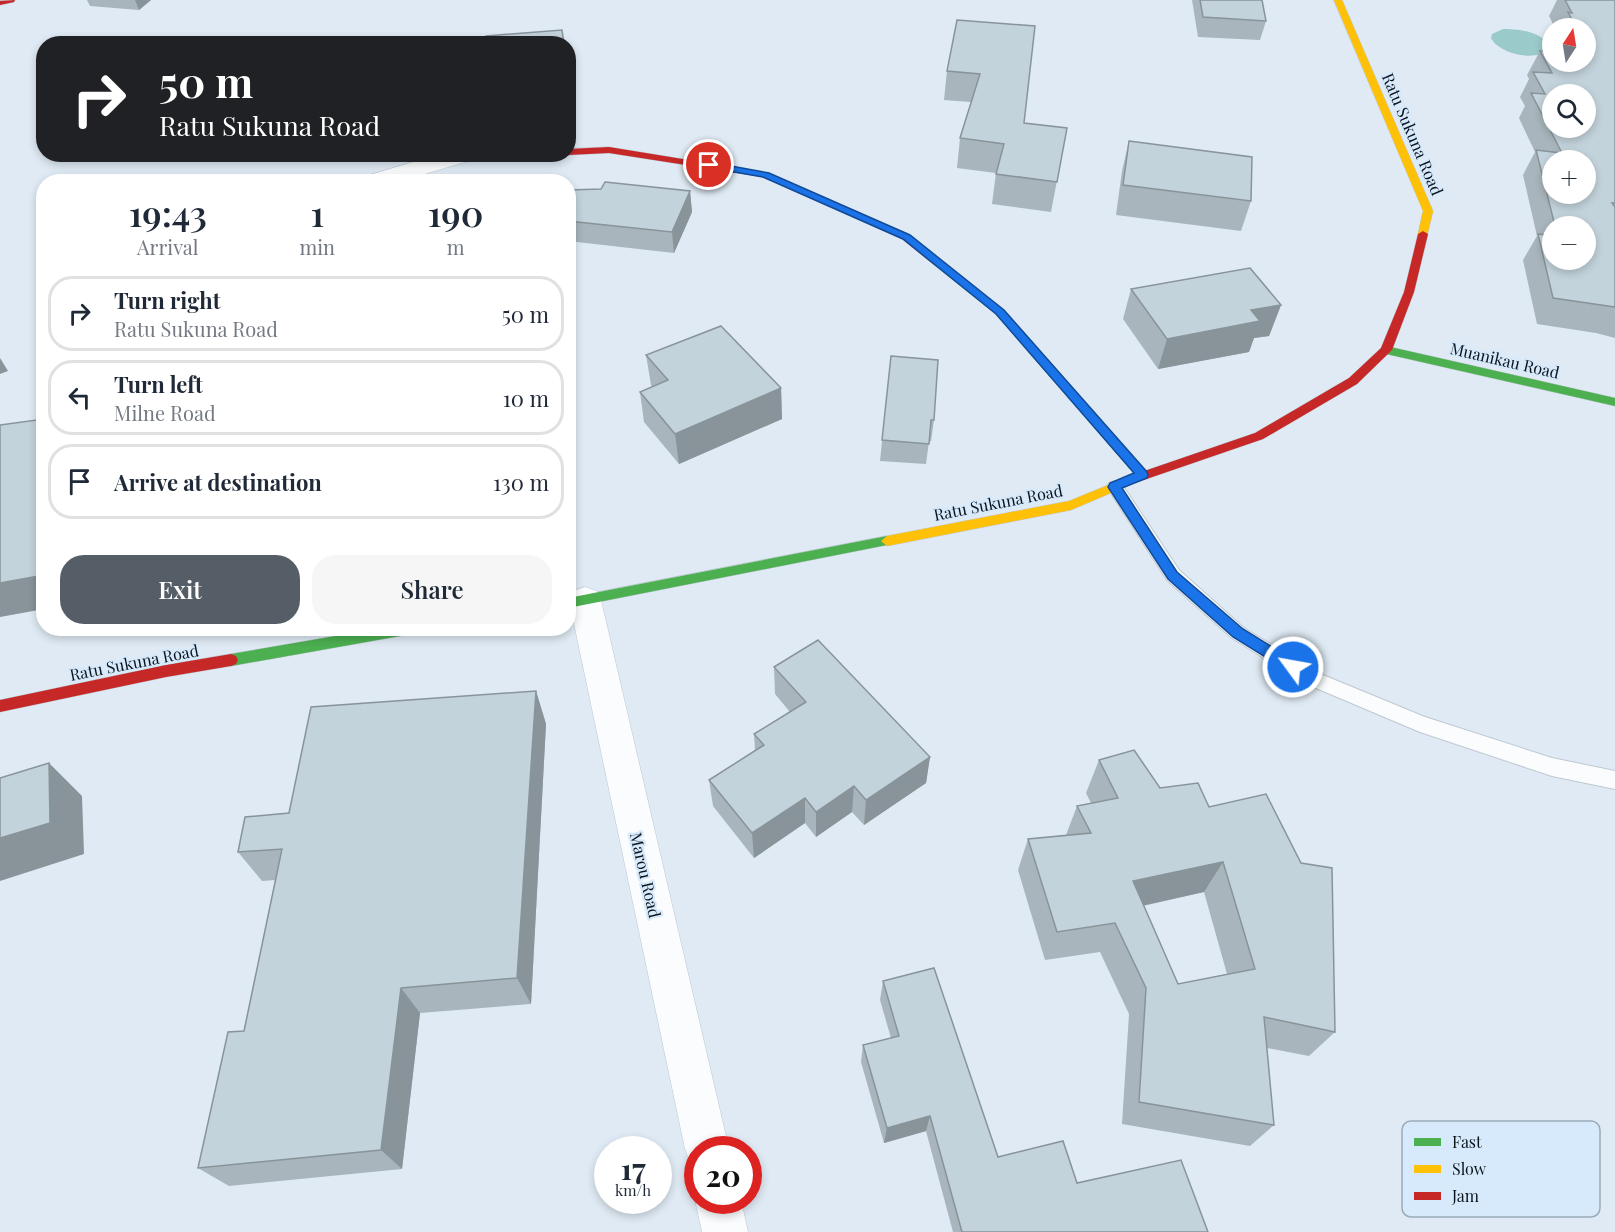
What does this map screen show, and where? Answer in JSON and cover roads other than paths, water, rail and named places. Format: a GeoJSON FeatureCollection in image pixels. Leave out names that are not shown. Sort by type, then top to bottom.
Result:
{"type":"FeatureCollection","features":[{"type":"Feature","properties":{"kind":"main road"},"geometry":{"type":"LineString","coordinates":[[0,3],[10,0]]}},
{"type":"Feature","properties":{"kind":"main road","name":"Ratu Sukuna Road"},"geometry":{"type":"LineString","coordinates":[[577,601],[1071,505],[1142,475],[1259,436],[1353,381],[1386,350],[1409,292],[1428,211],[1338,0]]}},
{"type":"Feature","properties":{"kind":"main road"},"geometry":{"type":"LineString","coordinates":[[576,152],[609,150],[765,175],[906,237],[1000,312],[1142,475]]}},
{"type":"Feature","properties":{"kind":"main road","name":"Muanikau Road"},"geometry":{"type":"LineString","coordinates":[[1386,350],[1615,402]]}},
{"type":"Feature","properties":{"kind":"main road","name":"Ratu Sukuna Road"},"geometry":{"type":"LineString","coordinates":[[0,706],[166,671],[370,636]]}},
{"type":"Feature","properties":{"kind":"street"},"geometry":{"type":"LineString","coordinates":[[399,174],[440,162]]}},
{"type":"Feature","properties":{"kind":"street","name":"Marou Road"},"geometry":{"type":"LineString","coordinates":[[577,601],[704,1136]]}},
{"type":"Feature","properties":{"kind":"street"},"geometry":{"type":"LineString","coordinates":[[721,1214],[725,1232]]}},
{"type":"Feature","properties":{"kind":"lane"},"geometry":{"type":"LineString","coordinates":[[1115,487],[1173,575],[1238,633],[1311,678],[1420,724],[1552,767],[1615,780]]}}]}
